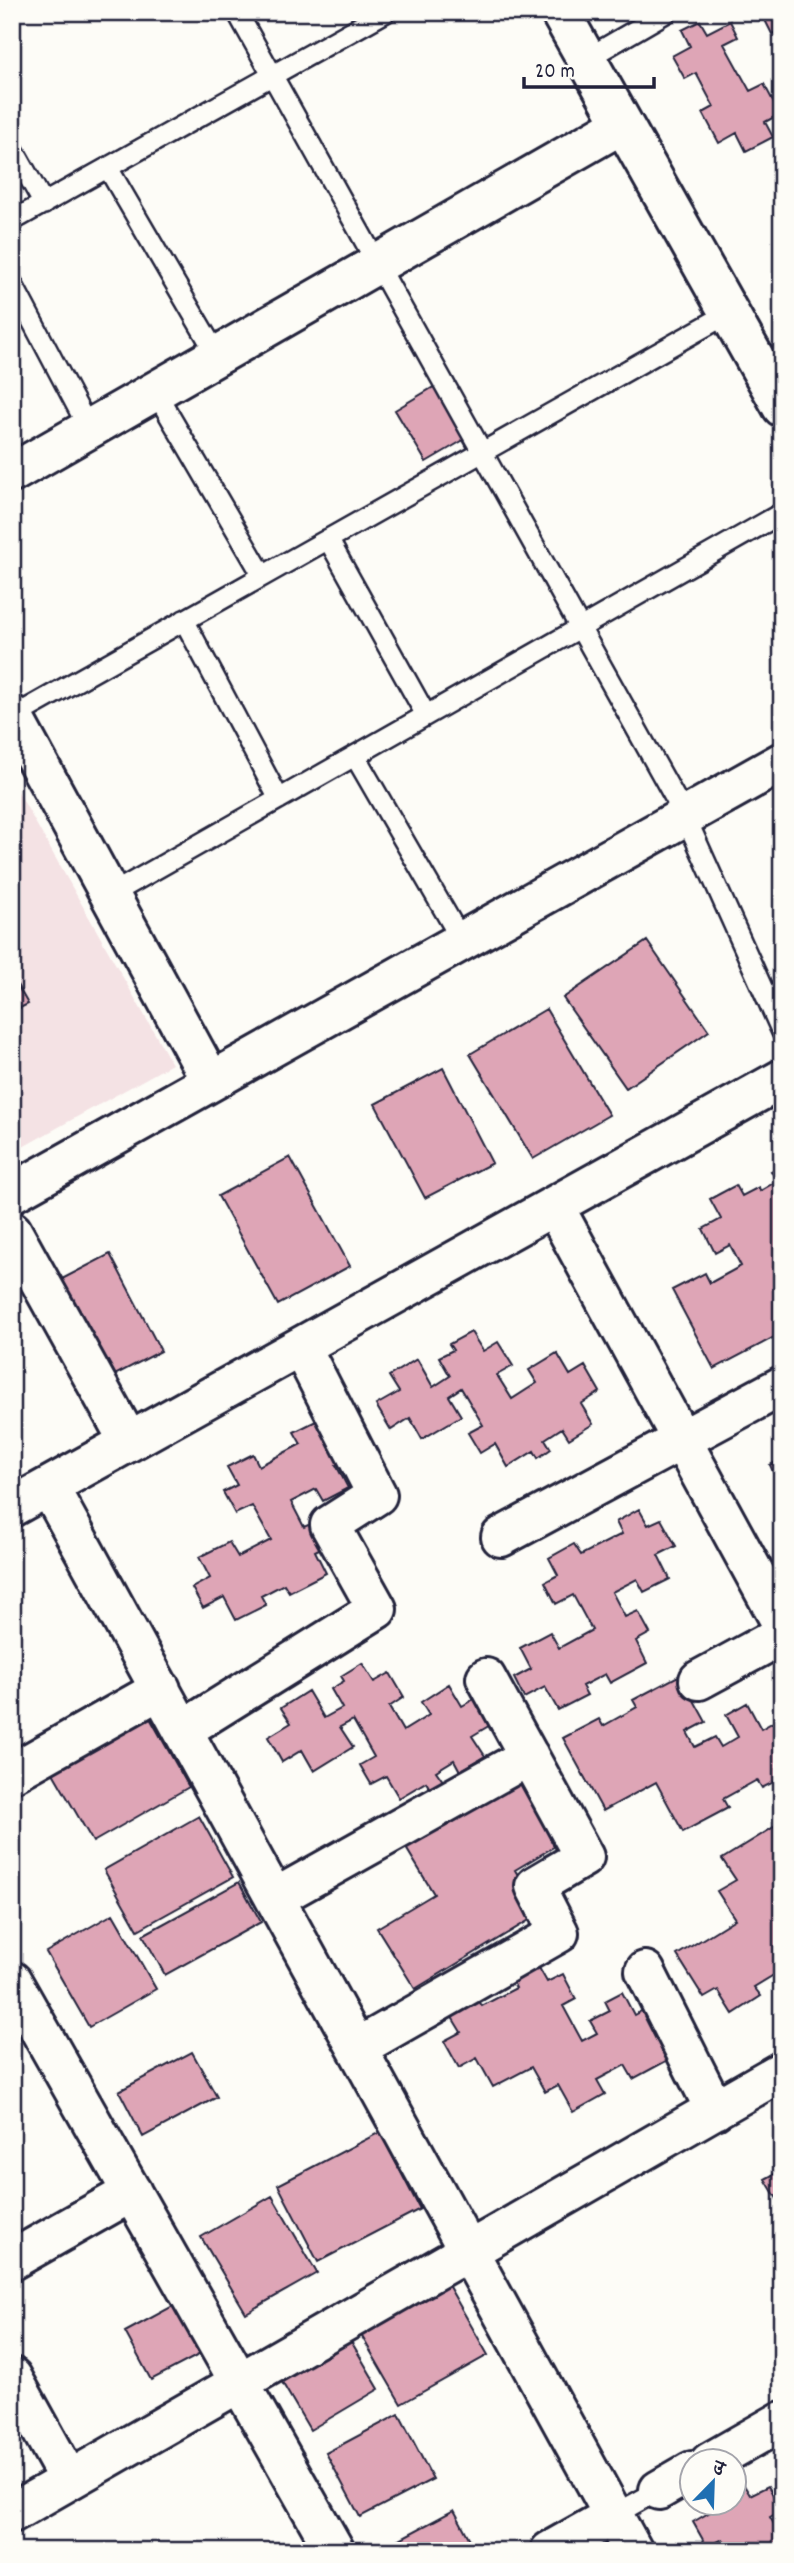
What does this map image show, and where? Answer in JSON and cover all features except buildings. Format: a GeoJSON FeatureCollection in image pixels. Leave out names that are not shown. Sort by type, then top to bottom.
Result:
{"type":"FeatureCollection","features":[{"type":"Feature","properties":{"kind":"street"},"geometry":{"type":"LineString","coordinates":[[560,12],[782,407]]}},
{"type":"Feature","properties":{"kind":"street"},"geometry":{"type":"LineString","coordinates":[[12,472],[622,124]]}},
{"type":"Feature","properties":{"kind":"street"},"geometry":{"type":"LineString","coordinates":[[13,716],[211,1081]]}},
{"type":"Feature","properties":{"kind":"street"},"geometry":{"type":"LineString","coordinates":[[12,1193],[782,762]]}},
{"type":"Feature","properties":{"kind":"street"},"geometry":{"type":"LineString","coordinates":[[12,1507],[782,1079]]}},
{"type":"Feature","properties":{"kind":"street"},"geometry":{"type":"LineString","coordinates":[[554,1206],[780,1620],[699,1680]]}},
{"type":"Feature","properties":{"kind":"street"},"geometry":{"type":"LineString","coordinates":[[12,1231],[129,1442]]}},
{"type":"Feature","properties":{"kind":"street"},"geometry":{"type":"LineString","coordinates":[[183,1730],[377,1609],[330,1525],[377,1495],[301,1347]]}},
{"type":"Feature","properties":{"kind":"street"},"geometry":{"type":"LineString","coordinates":[[501,1537],[782,1386]]}},
{"type":"Feature","properties":{"kind":"street"},"geometry":{"type":"LineString","coordinates":[[49,1487],[633,2551]]}},
{"type":"Feature","properties":{"kind":"street"},"geometry":{"type":"LineString","coordinates":[[357,2048],[559,1934],[535,1886],[584,1857],[486,1678]]}},
{"type":"Feature","properties":{"kind":"street"},"geometry":{"type":"LineString","coordinates":[[12,1773],[160,1689]]}},
{"type":"Feature","properties":{"kind":"street"},"geometry":{"type":"LineString","coordinates":[[275,1898],[529,1756]]}},
{"type":"Feature","properties":{"kind":"street"},"geometry":{"type":"LineString","coordinates":[[645,1970],[715,2110]]}},
{"type":"Feature","properties":{"kind":"street"},"geometry":{"type":"LineString","coordinates":[[12,1981],[23,2026],[132,2192],[335,2551]]}},
{"type":"Feature","properties":{"kind":"street"},"geometry":{"type":"LineString","coordinates":[[12,2513],[782,2071]]}},
{"type":"Feature","properties":{"kind":"street"},"geometry":{"type":"LineString","coordinates":[[12,2260],[132,2192]]}},
{"type":"Feature","properties":{"kind":"street"},"geometry":{"type":"LineString","coordinates":[[12,2377],[69,2480]]}},
{"type":"Feature","properties":{"kind":"street"},"geometry":{"type":"LineString","coordinates":[[735,2448],[782,2421]]}},
{"type":"Feature","properties":{"kind":"street"},"geometry":{"type":"LineString","coordinates":[[660,2490],[678,2479]]}},
{"type":"Feature","properties":{"kind":"street"},"geometry":{"type":"LineString","coordinates":[[550,2551],[614,2515]]}},
{"type":"Feature","properties":{"kind":"lane"},"geometry":{"type":"LineString","coordinates":[[237,12],[685,816],[782,1032]]}},
{"type":"Feature","properties":{"kind":"lane"},"geometry":{"type":"LineString","coordinates":[[12,221],[386,12]]}},
{"type":"Feature","properties":{"kind":"lane"},"geometry":{"type":"LineString","coordinates":[[586,59],[667,12]]}},
{"type":"Feature","properties":{"kind":"lane"},"geometry":{"type":"LineString","coordinates":[[12,148],[44,204]]}},
{"type":"Feature","properties":{"kind":"lane"},"geometry":{"type":"LineString","coordinates":[[108,168],[217,355]]}},
{"type":"Feature","properties":{"kind":"lane"},"geometry":{"type":"LineString","coordinates":[[12,282],[89,429]]}},
{"type":"Feature","properties":{"kind":"lane"},"geometry":{"type":"LineString","coordinates":[[13,716],[729,313]]}},
{"type":"Feature","properties":{"kind":"lane"},"geometry":{"type":"LineString","coordinates":[[155,391],[263,576]]}},
{"type":"Feature","properties":{"kind":"lane"},"geometry":{"type":"LineString","coordinates":[[110,895],[782,513]]}},
{"type":"Feature","properties":{"kind":"lane"},"geometry":{"type":"LineString","coordinates":[[328,539],[426,715]]}},
{"type":"Feature","properties":{"kind":"lane"},"geometry":{"type":"LineString","coordinates":[[184,620],[279,799]]}},
{"type":"Feature","properties":{"kind":"lane"},"geometry":{"type":"LineString","coordinates":[[355,756],[461,941]]}},
{"type":"Feature","properties":{"kind":"lane"},"geometry":{"type":"LineString","coordinates":[[614,2515],[660,2490]]}},
{"type":"Feature","properties":{"kind":"shaded area"},"geometry":{"type":"Polygon","coordinates":[[[12,781],[172,1064],[12,1153],[12,781]]]}}]}
